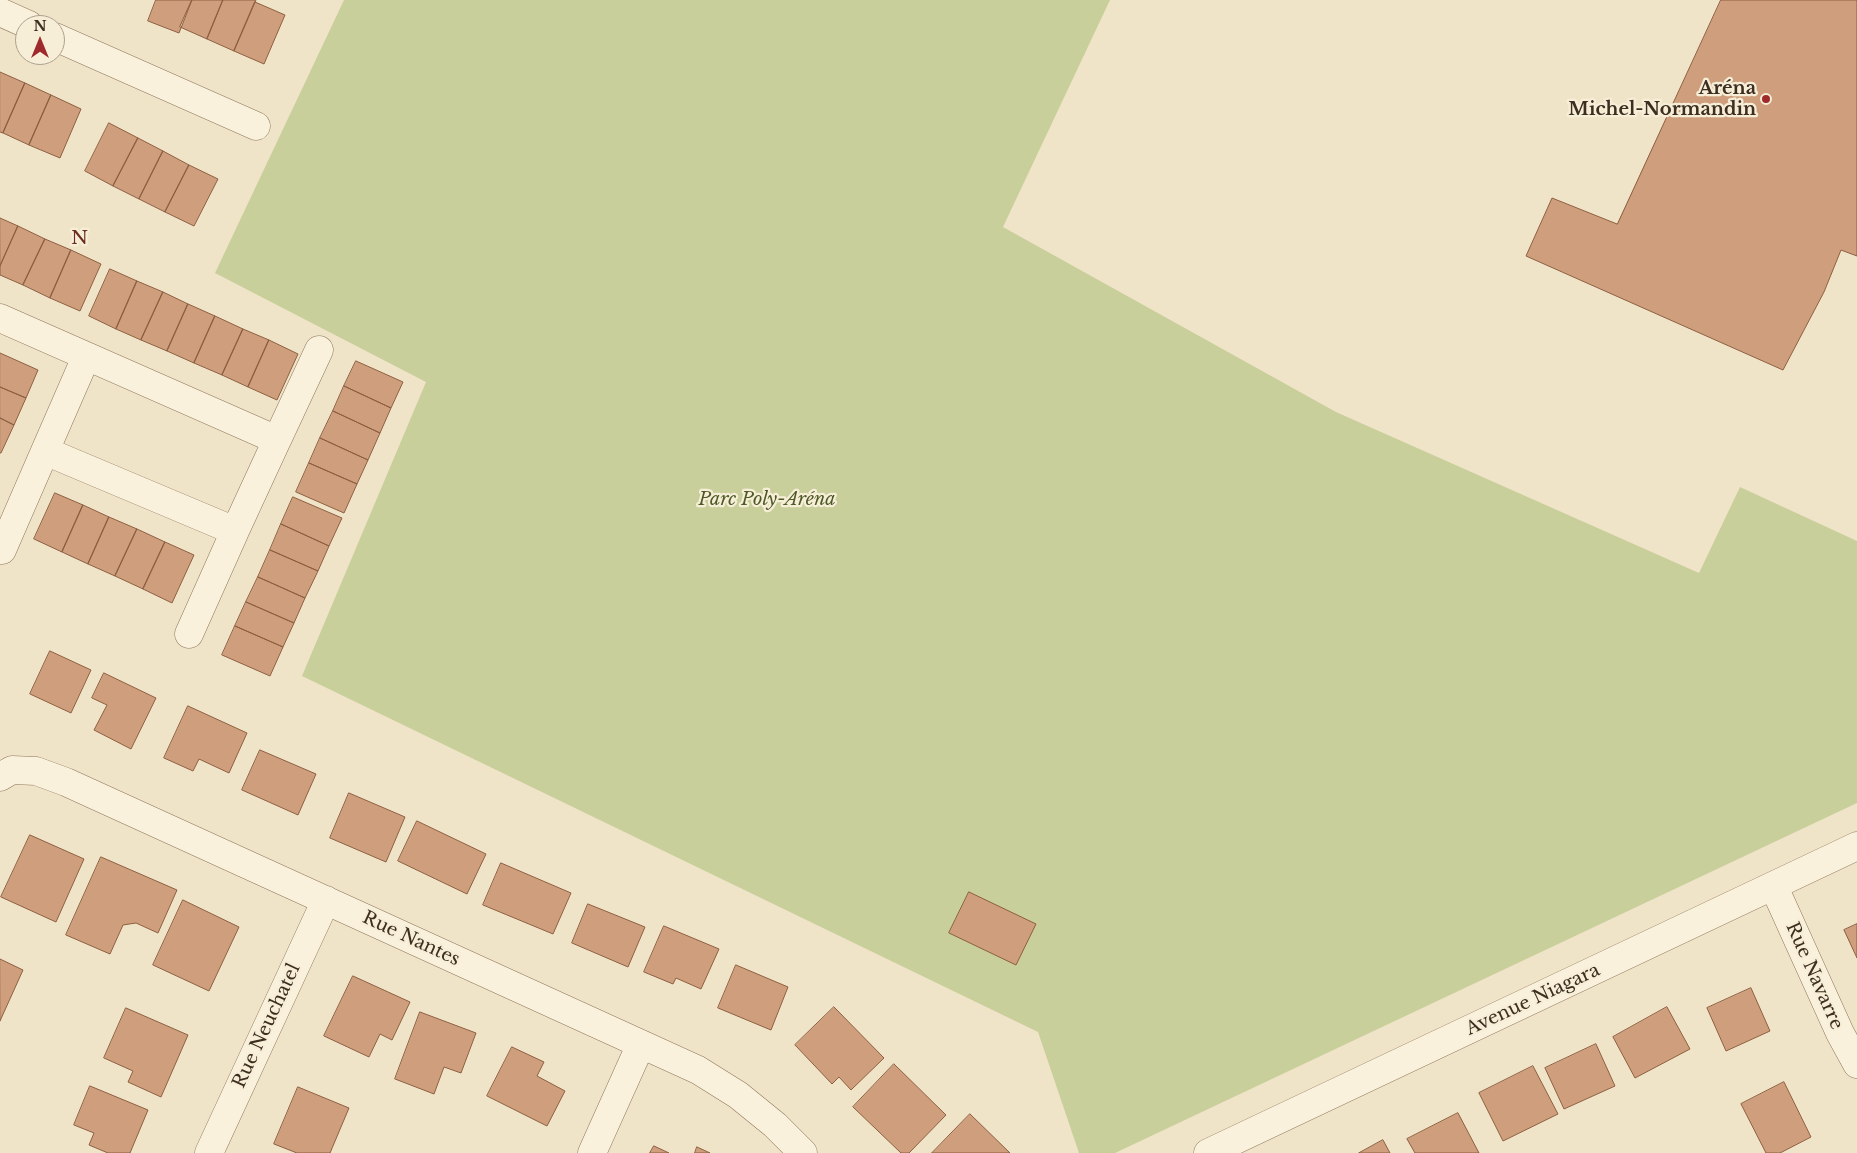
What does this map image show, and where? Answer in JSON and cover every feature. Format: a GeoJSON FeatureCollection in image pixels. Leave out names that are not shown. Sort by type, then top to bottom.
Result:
{"type":"FeatureCollection","features":[{"type":"Feature","properties":{"kind":"street"},"geometry":{"type":"LineString","coordinates":[[0,12],[15,19]]}},
{"type":"Feature","properties":{"kind":"street"},"geometry":{"type":"LineString","coordinates":[[65,41],[256,126]]}},
{"type":"Feature","properties":{"kind":"street"},"geometry":{"type":"LineString","coordinates":[[0,318],[277,440]]}},
{"type":"Feature","properties":{"kind":"street"},"geometry":{"type":"LineString","coordinates":[[189,634],[319,350]]}},
{"type":"Feature","properties":{"kind":"street"},"geometry":{"type":"LineString","coordinates":[[2,550],[86,357]]}},
{"type":"Feature","properties":{"kind":"street"},"geometry":{"type":"LineString","coordinates":[[45,450],[235,531]]}},
{"type":"Feature","properties":{"kind":"street","name":"Rue Nantes"},"geometry":{"type":"LineString","coordinates":[[0,777],[12,770],[36,771],[66,782],[698,1070],[738,1095],[775,1125],[803,1153]]}},
{"type":"Feature","properties":{"kind":"street","name":"Avenue Niagara"},"geometry":{"type":"LineString","coordinates":[[1208,1153],[1774,887],[1857,846]]}},
{"type":"Feature","properties":{"kind":"street","name":"Rue Navarre"},"geometry":{"type":"LineString","coordinates":[[1774,887],[1840,1033],[1857,1064]]}},
{"type":"Feature","properties":{"kind":"street","name":"Rue Neuchatel"},"geometry":{"type":"LineString","coordinates":[[209,1153],[326,900]]}},
{"type":"Feature","properties":{"kind":"street"},"geometry":{"type":"LineString","coordinates":[[592,1153],[641,1044]]}},
{"type":"Feature","properties":{"kind":"green space","name":"Parc Poly-Aréna"},"geometry":{"type":"Polygon","coordinates":[[[344,0],[1110,0],[1003,227],[1336,412],[1699,573],[1740,487],[1857,541],[1857,803],[1115,1153],[1079,1153],[1038,1032],[302,676],[426,382],[215,273],[344,0]]]}},
{"type":"Feature","properties":{"kind":"building"},"geometry":{"type":"Polygon","coordinates":[[[156,0],[192,0],[179,33],[148,21],[156,0]]]}},
{"type":"Feature","properties":{"kind":"building"},"geometry":{"type":"Polygon","coordinates":[[[192,0],[223,0],[207,39],[180,27],[192,0]]]}},
{"type":"Feature","properties":{"kind":"building"},"geometry":{"type":"Polygon","coordinates":[[[223,0],[256,0],[234,51],[207,39],[223,0]]]}},
{"type":"Feature","properties":{"kind":"building","name":"Aréna Michel-Normandin"},"geometry":{"type":"Polygon","coordinates":[[[1721,0],[1857,0],[1857,256],[1841,250],[1824,292],[1783,370],[1526,256],[1552,198],[1617,224],[1721,0]]]}},
{"type":"Feature","properties":{"kind":"building"},"geometry":{"type":"Polygon","coordinates":[[[255,2],[285,15],[264,64],[234,51],[255,2]]]}},
{"type":"Feature","properties":{"kind":"building"},"geometry":{"type":"Polygon","coordinates":[[[0,72],[25,83],[3,133],[0,132],[0,72]]]}},
{"type":"Feature","properties":{"kind":"building"},"geometry":{"type":"Polygon","coordinates":[[[25,83],[51,95],[29,145],[3,133],[25,83]]]}},
{"type":"Feature","properties":{"kind":"building"},"geometry":{"type":"Polygon","coordinates":[[[51,95],[81,109],[60,158],[29,145],[51,95]]]}},
{"type":"Feature","properties":{"kind":"building"},"geometry":{"type":"Polygon","coordinates":[[[109,123],[138,138],[113,186],[85,171],[109,123]]]}},
{"type":"Feature","properties":{"kind":"building"},"geometry":{"type":"Polygon","coordinates":[[[138,138],[163,151],[139,199],[113,186],[138,138]]]}},
{"type":"Feature","properties":{"kind":"building"},"geometry":{"type":"Polygon","coordinates":[[[163,151],[189,165],[165,212],[139,199],[163,151]]]}},
{"type":"Feature","properties":{"kind":"building"},"geometry":{"type":"Polygon","coordinates":[[[189,165],[218,179],[194,226],[165,212],[189,165]]]}},
{"type":"Feature","properties":{"kind":"building"},"geometry":{"type":"Polygon","coordinates":[[[0,218],[18,226],[0,266],[0,218]]]}},
{"type":"Feature","properties":{"kind":"building"},"geometry":{"type":"Polygon","coordinates":[[[18,226],[45,239],[23,285],[0,275],[0,266],[18,226]]]}},
{"type":"Feature","properties":{"kind":"building"},"geometry":{"type":"Polygon","coordinates":[[[45,239],[71,250],[50,298],[23,285],[45,239]]]}},
{"type":"Feature","properties":{"kind":"building"},"geometry":{"type":"Polygon","coordinates":[[[71,250],[101,264],[80,311],[50,298],[71,250]]]}},
{"type":"Feature","properties":{"kind":"building"},"geometry":{"type":"Polygon","coordinates":[[[110,269],[137,281],[116,329],[89,316],[110,269]]]}},
{"type":"Feature","properties":{"kind":"building"},"geometry":{"type":"Polygon","coordinates":[[[137,281],[163,292],[141,340],[116,329],[137,281]]]}},
{"type":"Feature","properties":{"kind":"building"},"geometry":{"type":"Polygon","coordinates":[[[163,292],[188,304],[167,351],[141,340],[163,292]]]}},
{"type":"Feature","properties":{"kind":"building"},"geometry":{"type":"Polygon","coordinates":[[[188,304],[215,316],[194,363],[167,351],[188,304]]]}},
{"type":"Feature","properties":{"kind":"building"},"geometry":{"type":"Polygon","coordinates":[[[215,316],[243,329],[222,375],[194,363],[215,316]]]}},
{"type":"Feature","properties":{"kind":"building"},"geometry":{"type":"Polygon","coordinates":[[[243,329],[269,340],[248,387],[222,375],[243,329]]]}},
{"type":"Feature","properties":{"kind":"building"},"geometry":{"type":"Polygon","coordinates":[[[269,340],[298,354],[277,400],[248,387],[269,340]]]}},
{"type":"Feature","properties":{"kind":"building"},"geometry":{"type":"Polygon","coordinates":[[[0,353],[38,370],[26,398],[0,387],[0,353]]]}},
{"type":"Feature","properties":{"kind":"building"},"geometry":{"type":"Polygon","coordinates":[[[356,361],[403,382],[391,408],[344,386],[356,361]]]}},
{"type":"Feature","properties":{"kind":"building"},"geometry":{"type":"Polygon","coordinates":[[[344,386],[391,408],[380,433],[333,411],[344,386]]]}},
{"type":"Feature","properties":{"kind":"building"},"geometry":{"type":"Polygon","coordinates":[[[0,387],[26,398],[14,425],[0,418],[0,387]]]}},
{"type":"Feature","properties":{"kind":"building"},"geometry":{"type":"Polygon","coordinates":[[[333,411],[380,433],[368,460],[320,438],[333,411]]]}},
{"type":"Feature","properties":{"kind":"building"},"geometry":{"type":"Polygon","coordinates":[[[0,418],[14,425],[1,453],[0,453],[0,418]]]}},
{"type":"Feature","properties":{"kind":"building"},"geometry":{"type":"Polygon","coordinates":[[[320,438],[368,460],[357,484],[309,463],[320,438]]]}},
{"type":"Feature","properties":{"kind":"building"},"geometry":{"type":"Polygon","coordinates":[[[309,463],[357,484],[344,513],[296,492],[309,463]]]}},
{"type":"Feature","properties":{"kind":"building"},"geometry":{"type":"Polygon","coordinates":[[[55,493],[83,505],[62,552],[34,539],[55,493]]]}},
{"type":"Feature","properties":{"kind":"building"},"geometry":{"type":"Polygon","coordinates":[[[293,497],[342,518],[329,546],[281,524],[293,497]]]}},
{"type":"Feature","properties":{"kind":"building"},"geometry":{"type":"Polygon","coordinates":[[[83,505],[109,517],[88,564],[62,552],[83,505]]]}},
{"type":"Feature","properties":{"kind":"building"},"geometry":{"type":"Polygon","coordinates":[[[109,517],[137,529],[115,576],[88,564],[109,517]]]}},
{"type":"Feature","properties":{"kind":"building"},"geometry":{"type":"Polygon","coordinates":[[[281,524],[329,546],[318,571],[270,550],[281,524]]]}},
{"type":"Feature","properties":{"kind":"building"},"geometry":{"type":"Polygon","coordinates":[[[137,529],[165,542],[143,589],[115,576],[137,529]]]}},
{"type":"Feature","properties":{"kind":"building"},"geometry":{"type":"Polygon","coordinates":[[[165,542],[194,555],[172,603],[143,589],[165,542]]]}},
{"type":"Feature","properties":{"kind":"building"},"geometry":{"type":"Polygon","coordinates":[[[270,550],[318,571],[305,598],[258,577],[270,550]]]}},
{"type":"Feature","properties":{"kind":"building"},"geometry":{"type":"Polygon","coordinates":[[[258,577],[305,598],[294,623],[246,602],[258,577]]]}},
{"type":"Feature","properties":{"kind":"building"},"geometry":{"type":"Polygon","coordinates":[[[246,602],[294,623],[283,647],[235,626],[246,602]]]}},
{"type":"Feature","properties":{"kind":"building"},"geometry":{"type":"Polygon","coordinates":[[[235,626],[283,647],[270,676],[222,655],[235,626]]]}},
{"type":"Feature","properties":{"kind":"building"},"geometry":{"type":"Polygon","coordinates":[[[50,651],[91,670],[71,713],[30,694],[50,651]]]}},
{"type":"Feature","properties":{"kind":"building"},"geometry":{"type":"Polygon","coordinates":[[[104,673],[156,698],[131,749],[94,730],[107,705],[92,698],[104,673]]]}},
{"type":"Feature","properties":{"kind":"building"},"geometry":{"type":"Polygon","coordinates":[[[188,706],[247,733],[229,773],[199,759],[193,771],[164,758],[188,706]]]}},
{"type":"Feature","properties":{"kind":"building"},"geometry":{"type":"Polygon","coordinates":[[[260,750],[316,774],[298,815],[242,790],[260,750]]]}},
{"type":"Feature","properties":{"kind":"building"},"geometry":{"type":"Polygon","coordinates":[[[349,793],[405,817],[386,862],[330,838],[349,793]]]}},
{"type":"Feature","properties":{"kind":"building"},"geometry":{"type":"Polygon","coordinates":[[[417,821],[486,854],[467,894],[398,861],[417,821]]]}},
{"type":"Feature","properties":{"kind":"building"},"geometry":{"type":"Polygon","coordinates":[[[30,835],[84,859],[56,922],[1,897],[30,835]]]}},
{"type":"Feature","properties":{"kind":"building"},"geometry":{"type":"Polygon","coordinates":[[[101,857],[177,890],[158,933],[136,923],[123,925],[110,954],[66,935],[101,857]]]}},
{"type":"Feature","properties":{"kind":"building"},"geometry":{"type":"Polygon","coordinates":[[[501,863],[571,893],[553,934],[483,905],[501,863]]]}},
{"type":"Feature","properties":{"kind":"building"},"geometry":{"type":"Polygon","coordinates":[[[969,892],[1036,924],[1016,965],[949,933],[969,892]]]}},
{"type":"Feature","properties":{"kind":"building"},"geometry":{"type":"Polygon","coordinates":[[[183,900],[239,927],[209,991],[153,965],[183,900]]]}},
{"type":"Feature","properties":{"kind":"building"},"geometry":{"type":"Polygon","coordinates":[[[588,904],[645,927],[628,967],[572,943],[588,904]]]}},
{"type":"Feature","properties":{"kind":"building"},"geometry":{"type":"Polygon","coordinates":[[[1857,924],[1857,958],[1844,930],[1857,924]]]}},
{"type":"Feature","properties":{"kind":"building"},"geometry":{"type":"Polygon","coordinates":[[[664,926],[719,949],[701,989],[676,978],[673,984],[644,972],[664,926]]]}},
{"type":"Feature","properties":{"kind":"building"},"geometry":{"type":"Polygon","coordinates":[[[0,959],[23,970],[0,1021],[0,959]]]}},
{"type":"Feature","properties":{"kind":"building"},"geometry":{"type":"Polygon","coordinates":[[[736,965],[788,987],[771,1030],[718,1008],[736,965]]]}},
{"type":"Feature","properties":{"kind":"building"},"geometry":{"type":"Polygon","coordinates":[[[353,976],[410,1002],[392,1040],[380,1034],[369,1057],[324,1036],[353,976]]]}},
{"type":"Feature","properties":{"kind":"building"},"geometry":{"type":"Polygon","coordinates":[[[1751,988],[1770,1031],[1726,1051],[1707,1008],[1751,988]]]}},
{"type":"Feature","properties":{"kind":"building"},"geometry":{"type":"Polygon","coordinates":[[[834,1007],[884,1058],[851,1090],[839,1077],[832,1084],[795,1045],[834,1007]]]}},
{"type":"Feature","properties":{"kind":"building"},"geometry":{"type":"Polygon","coordinates":[[[1667,1007],[1690,1049],[1635,1078],[1613,1037],[1667,1007]]]}},
{"type":"Feature","properties":{"kind":"building"},"geometry":{"type":"Polygon","coordinates":[[[126,1008],[188,1035],[161,1097],[128,1082],[133,1071],[104,1058],[126,1008]]]}},
{"type":"Feature","properties":{"kind":"building"},"geometry":{"type":"Polygon","coordinates":[[[420,1012],[476,1033],[461,1073],[444,1067],[434,1094],[395,1079],[420,1012]]]}},
{"type":"Feature","properties":{"kind":"building"},"geometry":{"type":"Polygon","coordinates":[[[1596,1044],[1615,1086],[1564,1109],[1545,1068],[1596,1044]]]}},
{"type":"Feature","properties":{"kind":"building"},"geometry":{"type":"Polygon","coordinates":[[[512,1047],[544,1062],[537,1076],[565,1091],[547,1126],[487,1096],[512,1047]]]}},
{"type":"Feature","properties":{"kind":"building"},"geometry":{"type":"Polygon","coordinates":[[[894,1064],[946,1115],[909,1153],[901,1153],[853,1107],[894,1064]]]}},
{"type":"Feature","properties":{"kind":"building"},"geometry":{"type":"Polygon","coordinates":[[[1533,1066],[1558,1114],[1503,1141],[1479,1093],[1533,1066]]]}},
{"type":"Feature","properties":{"kind":"building"},"geometry":{"type":"Polygon","coordinates":[[[1784,1082],[1811,1137],[1780,1153],[1766,1153],[1741,1104],[1784,1082]]]}},
{"type":"Feature","properties":{"kind":"building"},"geometry":{"type":"Polygon","coordinates":[[[90,1086],[148,1110],[130,1153],[108,1153],[89,1145],[94,1133],[74,1125],[90,1086]]]}},
{"type":"Feature","properties":{"kind":"building"},"geometry":{"type":"Polygon","coordinates":[[[298,1087],[349,1108],[330,1153],[297,1153],[274,1144],[298,1087]]]}},
{"type":"Feature","properties":{"kind":"building"},"geometry":{"type":"Polygon","coordinates":[[[1458,1113],[1479,1153],[1415,1153],[1407,1139],[1458,1113]]]}},
{"type":"Feature","properties":{"kind":"building"},"geometry":{"type":"Polygon","coordinates":[[[970,1114],[1010,1153],[932,1153],[970,1114]]]}},
{"type":"Feature","properties":{"kind":"building"},"geometry":{"type":"Polygon","coordinates":[[[1383,1140],[1390,1153],[1359,1153],[1383,1140]]]}},
{"type":"Feature","properties":{"kind":"building"},"geometry":{"type":"Polygon","coordinates":[[[654,1146],[669,1153],[650,1153],[654,1146]]]}},
{"type":"Feature","properties":{"kind":"building"},"geometry":{"type":"Polygon","coordinates":[[[697,1147],[710,1153],[695,1153],[697,1147]]]}},
{"type":"Feature","properties":{"kind":"place","name":"Aréna Michel-Normandin"},"geometry":{"type":"Point","coordinates":[1766,99]}},
{"type":"Feature","properties":{"kind":"district","name":"N"},"geometry":{"type":"Point","coordinates":[80,239]}}]}
